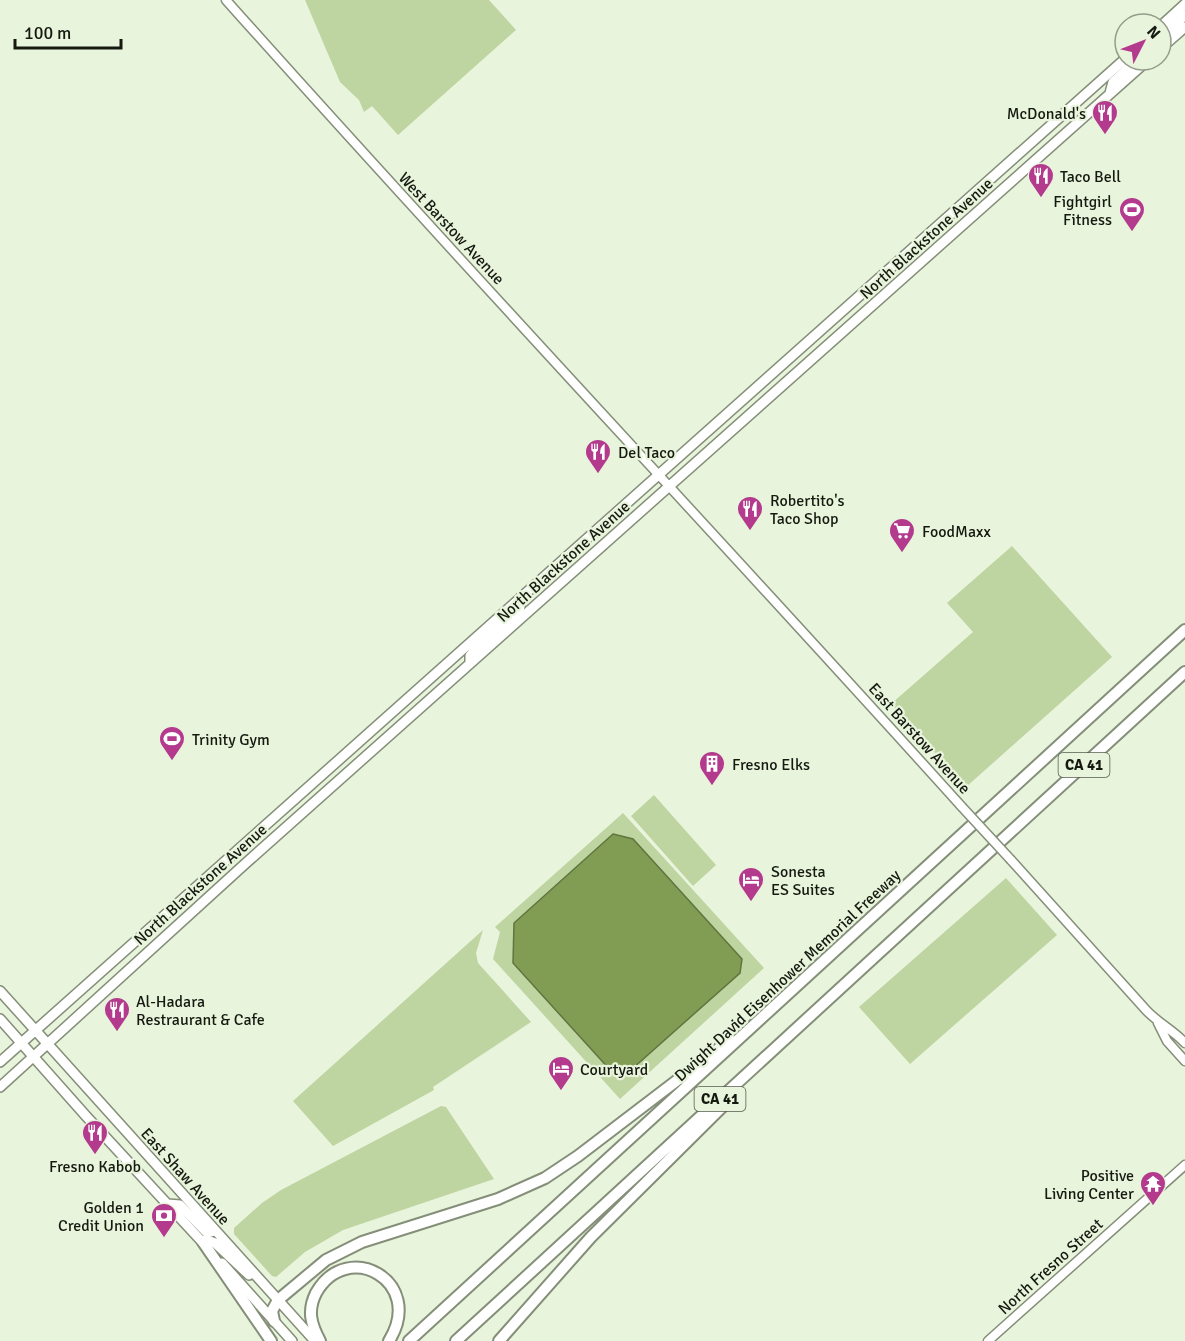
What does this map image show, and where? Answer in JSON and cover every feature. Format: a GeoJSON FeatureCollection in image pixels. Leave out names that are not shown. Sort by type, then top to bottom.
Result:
{"type":"FeatureCollection","features":[{"type":"Feature","properties":{"kind":"highway","name":"Dwight David Eisenhower Memorial Freeway"},"geometry":{"type":"LineString","coordinates":[[409,1341],[1185,630]]}},
{"type":"Feature","properties":{"kind":"highway","name":"CA 41"},"geometry":{"type":"LineString","coordinates":[[456,1341],[1185,672]]}},
{"type":"Feature","properties":{"kind":"highway"},"geometry":{"type":"LineString","coordinates":[[274,1321],[272,1311],[278,1300],[314,1268],[347,1248],[498,1199],[555,1172],[783,1000]]}},
{"type":"Feature","properties":{"kind":"highway"},"geometry":{"type":"LineString","coordinates":[[499,1341],[591,1237],[805,1022]]}},
{"type":"Feature","properties":{"kind":"highway"},"geometry":{"type":"LineString","coordinates":[[203,1242],[271,1341]]}},
{"type":"Feature","properties":{"kind":"highway"},"geometry":{"type":"LineString","coordinates":[[466,1341],[562,1245]]}},
{"type":"Feature","properties":{"kind":"highway"},"geometry":{"type":"LineString","coordinates":[[317,1341],[311,1322],[310,1308],[314,1297],[335,1273],[357,1268],[378,1274],[388,1282],[397,1297],[398,1322],[389,1341]]}},
{"type":"Feature","properties":{"kind":"main road","name":"West Barstow Avenue"},"geometry":{"type":"LineString","coordinates":[[226,0],[375,168],[659,474]]}},
{"type":"Feature","properties":{"kind":"main road"},"geometry":{"type":"LineString","coordinates":[[1173,15],[1185,4]]}},
{"type":"Feature","properties":{"kind":"main road"},"geometry":{"type":"LineString","coordinates":[[1173,27],[1185,15]]}},
{"type":"Feature","properties":{"kind":"main road"},"geometry":{"type":"LineString","coordinates":[[1173,37],[1185,27]]}},
{"type":"Feature","properties":{"kind":"main road","name":"North Blackstone Avenue"},"geometry":{"type":"LineString","coordinates":[[0,1062],[1113,70]]}},
{"type":"Feature","properties":{"kind":"main road"},"geometry":{"type":"LineString","coordinates":[[1110,93],[1113,82],[1124,72]]}},
{"type":"Feature","properties":{"kind":"main road","name":"North Blackstone Avenue"},"geometry":{"type":"LineString","coordinates":[[0,1087],[154,945],[1134,72]]}},
{"type":"Feature","properties":{"kind":"main road","name":"East Barstow Avenue"},"geometry":{"type":"LineString","coordinates":[[659,474],[1158,1023],[1167,1041],[1185,1061]]}},
{"type":"Feature","properties":{"kind":"main road"},"geometry":{"type":"LineString","coordinates":[[470,663],[470,656],[475,650],[516,613],[520,607],[520,598]]}},
{"type":"Feature","properties":{"kind":"main road","name":"East Shaw Avenue"},"geometry":{"type":"LineString","coordinates":[[0,991],[215,1232],[317,1341]]}},
{"type":"Feature","properties":{"kind":"main road","name":"East Shaw Avenue"},"geometry":{"type":"LineString","coordinates":[[0,1019],[292,1341]]}},
{"type":"Feature","properties":{"kind":"main road","name":"East Barstow Avenue"},"geometry":{"type":"LineString","coordinates":[[1158,1023],[1176,1033],[1185,1043]]}},
{"type":"Feature","properties":{"kind":"main road","name":"North Fresno Street"},"geometry":{"type":"LineString","coordinates":[[988,1341],[1185,1165]]}},
{"type":"Feature","properties":{"kind":"main road"},"geometry":{"type":"LineString","coordinates":[[168,1204],[180,1205],[207,1233],[215,1232]]}},
{"type":"Feature","properties":{"kind":"main road"},"geometry":{"type":"LineString","coordinates":[[203,1242],[207,1240],[215,1243],[231,1260],[278,1300]]}},
{"type":"Feature","properties":{"kind":"shaded area"},"geometry":{"type":"Polygon","coordinates":[[[305,0],[489,0],[516,30],[398,135],[372,106],[364,112],[359,100],[340,82],[305,0]]]}},
{"type":"Feature","properties":{"kind":"shaded area"},"geometry":{"type":"Polygon","coordinates":[[[1012,546],[1112,657],[966,787],[891,704],[973,632],[947,603],[1012,546]]]}},
{"type":"Feature","properties":{"kind":"shaded area"},"geometry":{"type":"Polygon","coordinates":[[[654,795],[716,865],[693,886],[631,816],[654,795]]]}},
{"type":"Feature","properties":{"kind":"shaded area"},"geometry":{"type":"Polygon","coordinates":[[[623,813],[764,968],[620,1099],[493,959],[500,932],[495,927],[623,813]]]}},
{"type":"Feature","properties":{"kind":"shaded area"},"geometry":{"type":"Polygon","coordinates":[[[613,834],[633,839],[742,959],[740,973],[632,1069],[611,1071],[513,963],[514,923],[613,834]]]}},
{"type":"Feature","properties":{"kind":"shaded area"},"geometry":{"type":"Polygon","coordinates":[[[1006,878],[1057,935],[910,1064],[859,1007],[1006,878]]]}},
{"type":"Feature","properties":{"kind":"shaded area"},"geometry":{"type":"Polygon","coordinates":[[[483,930],[476,953],[478,963],[531,1022],[433,1087],[434,1090],[333,1146],[293,1101],[483,930]]]}},
{"type":"Feature","properties":{"kind":"shaded area"},"geometry":{"type":"Polygon","coordinates":[[[441,1106],[446,1107],[494,1179],[343,1230],[305,1252],[276,1277],[272,1276],[234,1234],[234,1228],[262,1203],[281,1190],[441,1106]]]}},
{"type":"Feature","properties":{"kind":"place","name":"McDonald's"},"geometry":{"type":"Point","coordinates":[1105,136]}},
{"type":"Feature","properties":{"kind":"place","name":"Taco Bell"},"geometry":{"type":"Point","coordinates":[1041,199]}},
{"type":"Feature","properties":{"kind":"place","name":"Fightgirl Fitness"},"geometry":{"type":"Point","coordinates":[1132,233]}},
{"type":"Feature","properties":{"kind":"place","name":"Del Taco"},"geometry":{"type":"Point","coordinates":[598,475]}},
{"type":"Feature","properties":{"kind":"place","name":"Robertito's Taco Shop"},"geometry":{"type":"Point","coordinates":[750,532]}},
{"type":"Feature","properties":{"kind":"place","name":"FoodMaxx"},"geometry":{"type":"Point","coordinates":[902,554]}},
{"type":"Feature","properties":{"kind":"place","name":"Trinity Gym"},"geometry":{"type":"Point","coordinates":[172,762]}},
{"type":"Feature","properties":{"kind":"place","name":"Fresno Elks"},"geometry":{"type":"Point","coordinates":[712,787]}},
{"type":"Feature","properties":{"kind":"place","name":"Sonesta ES Suites"},"geometry":{"type":"Point","coordinates":[751,903]}},
{"type":"Feature","properties":{"kind":"place","name":"Al-Hadara Restraurant & Cafe"},"geometry":{"type":"Point","coordinates":[117,1033]}},
{"type":"Feature","properties":{"kind":"place","name":"Courtyard"},"geometry":{"type":"Point","coordinates":[561,1092]}},
{"type":"Feature","properties":{"kind":"place","name":"Fresno Kabob"},"geometry":{"type":"Point","coordinates":[95,1156]}},
{"type":"Feature","properties":{"kind":"place","name":"Positive Living Center"},"geometry":{"type":"Point","coordinates":[1153,1207]}},
{"type":"Feature","properties":{"kind":"place","name":"Golden 1 Credit Union"},"geometry":{"type":"Point","coordinates":[164,1239]}}]}
